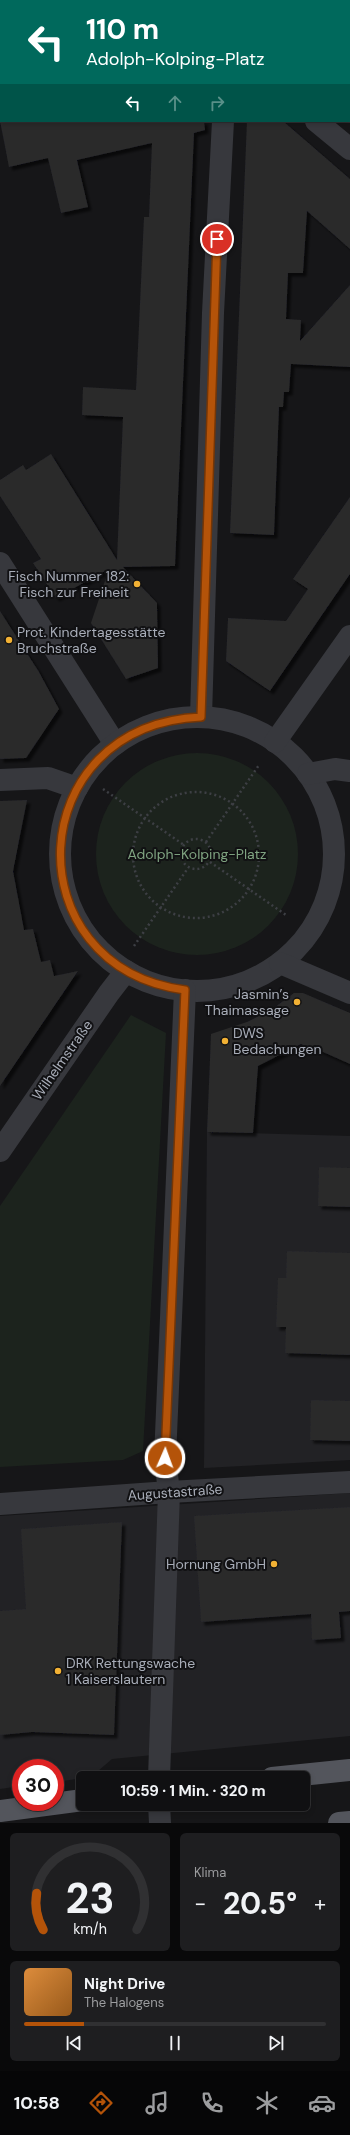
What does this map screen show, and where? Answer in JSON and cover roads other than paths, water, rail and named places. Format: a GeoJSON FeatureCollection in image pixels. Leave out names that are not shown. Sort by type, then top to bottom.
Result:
{"type":"FeatureCollection","features":[{"type":"Feature","properties":{"kind":"main road"},"geometry":{"type":"LineString","coordinates":[[310,1774],[350,1770]]}},
{"type":"Feature","properties":{"kind":"main road"},"geometry":{"type":"LineString","coordinates":[[0,1811],[76,1801]]}},
{"type":"Feature","properties":{"kind":"main road"},"geometry":{"type":"LineString","coordinates":[[339,1823],[350,1822]]}},
{"type":"Feature","properties":{"kind":"street"},"geometry":{"type":"LineString","coordinates":[[201,717],[213,313],[223,122]]}},
{"type":"Feature","properties":{"kind":"street"},"geometry":{"type":"LineString","coordinates":[[317,122],[350,148]]}},
{"type":"Feature","properties":{"kind":"street"},"geometry":{"type":"LineString","coordinates":[[0,563],[115,744]]}},
{"type":"Feature","properties":{"kind":"street"},"geometry":{"type":"LineString","coordinates":[[275,742],[350,636]]}},
{"type":"Feature","properties":{"kind":"street"},"geometry":{"type":"LineString","coordinates":[[201,717],[234,723],[249,727],[275,742],[293,757],[308,774],[327,811],[334,853],[333,874],[328,895],[320,914],[300,944],[280,963],[253,979],[238,984],[204,991],[185,990],[154,984],[126,971],[109,959],[94,944],[75,915],[64,889],[61,868],[62,834],[68,806],[77,788],[94,764],[115,744],[135,732],[178,718],[201,717]]}},
{"type":"Feature","properties":{"kind":"street"},"geometry":{"type":"LineString","coordinates":[[308,774],[335,769],[350,771]]}},
{"type":"Feature","properties":{"kind":"street"},"geometry":{"type":"LineString","coordinates":[[0,780],[48,778],[77,788]]}},
{"type":"Feature","properties":{"kind":"street"},"geometry":{"type":"LineString","coordinates":[[280,963],[350,993]]}},
{"type":"Feature","properties":{"kind":"street","name":"Wilhelmstraße"},"geometry":{"type":"LineString","coordinates":[[0,1151],[126,971]]}},
{"type":"Feature","properties":{"kind":"street"},"geometry":{"type":"LineString","coordinates":[[159,1771],[169,1492],[165,1458],[185,990]]}},
{"type":"Feature","properties":{"kind":"street","name":"Augustastraße"},"geometry":{"type":"LineString","coordinates":[[0,1504],[169,1492],[350,1482]]}},
{"type":"Feature","properties":{"kind":"street"},"geometry":{"type":"LineString","coordinates":[[159,1811],[160,1823]]}},
{"type":"Feature","properties":{"kind":"place","name":"Fisch Nummer 182: Fisch zur Freiheit"},"geometry":{"type":"Point","coordinates":[137,584]}},
{"type":"Feature","properties":{"kind":"place","name":"Prot. Kindertagesstätte Bruchstraße"},"geometry":{"type":"Point","coordinates":[9,640]}},
{"type":"Feature","properties":{"kind":"place","name":"Jasmin’s Thaimassage"},"geometry":{"type":"Point","coordinates":[297,1002]}},
{"type":"Feature","properties":{"kind":"place","name":"DWS Bedachungen"},"geometry":{"type":"Point","coordinates":[225,1041]}},
{"type":"Feature","properties":{"kind":"place","name":"Hornung GmbH"},"geometry":{"type":"Point","coordinates":[274,1564]}},
{"type":"Feature","properties":{"kind":"place","name":"DRK Rettungswache 1 Kaiserslautern"},"geometry":{"type":"Point","coordinates":[58,1671]}},
{"type":"Feature","properties":{"kind":"park label","name":"Adolph-Kolping-Platz"},"geometry":{"type":"Point","coordinates":[197,854]}}]}
